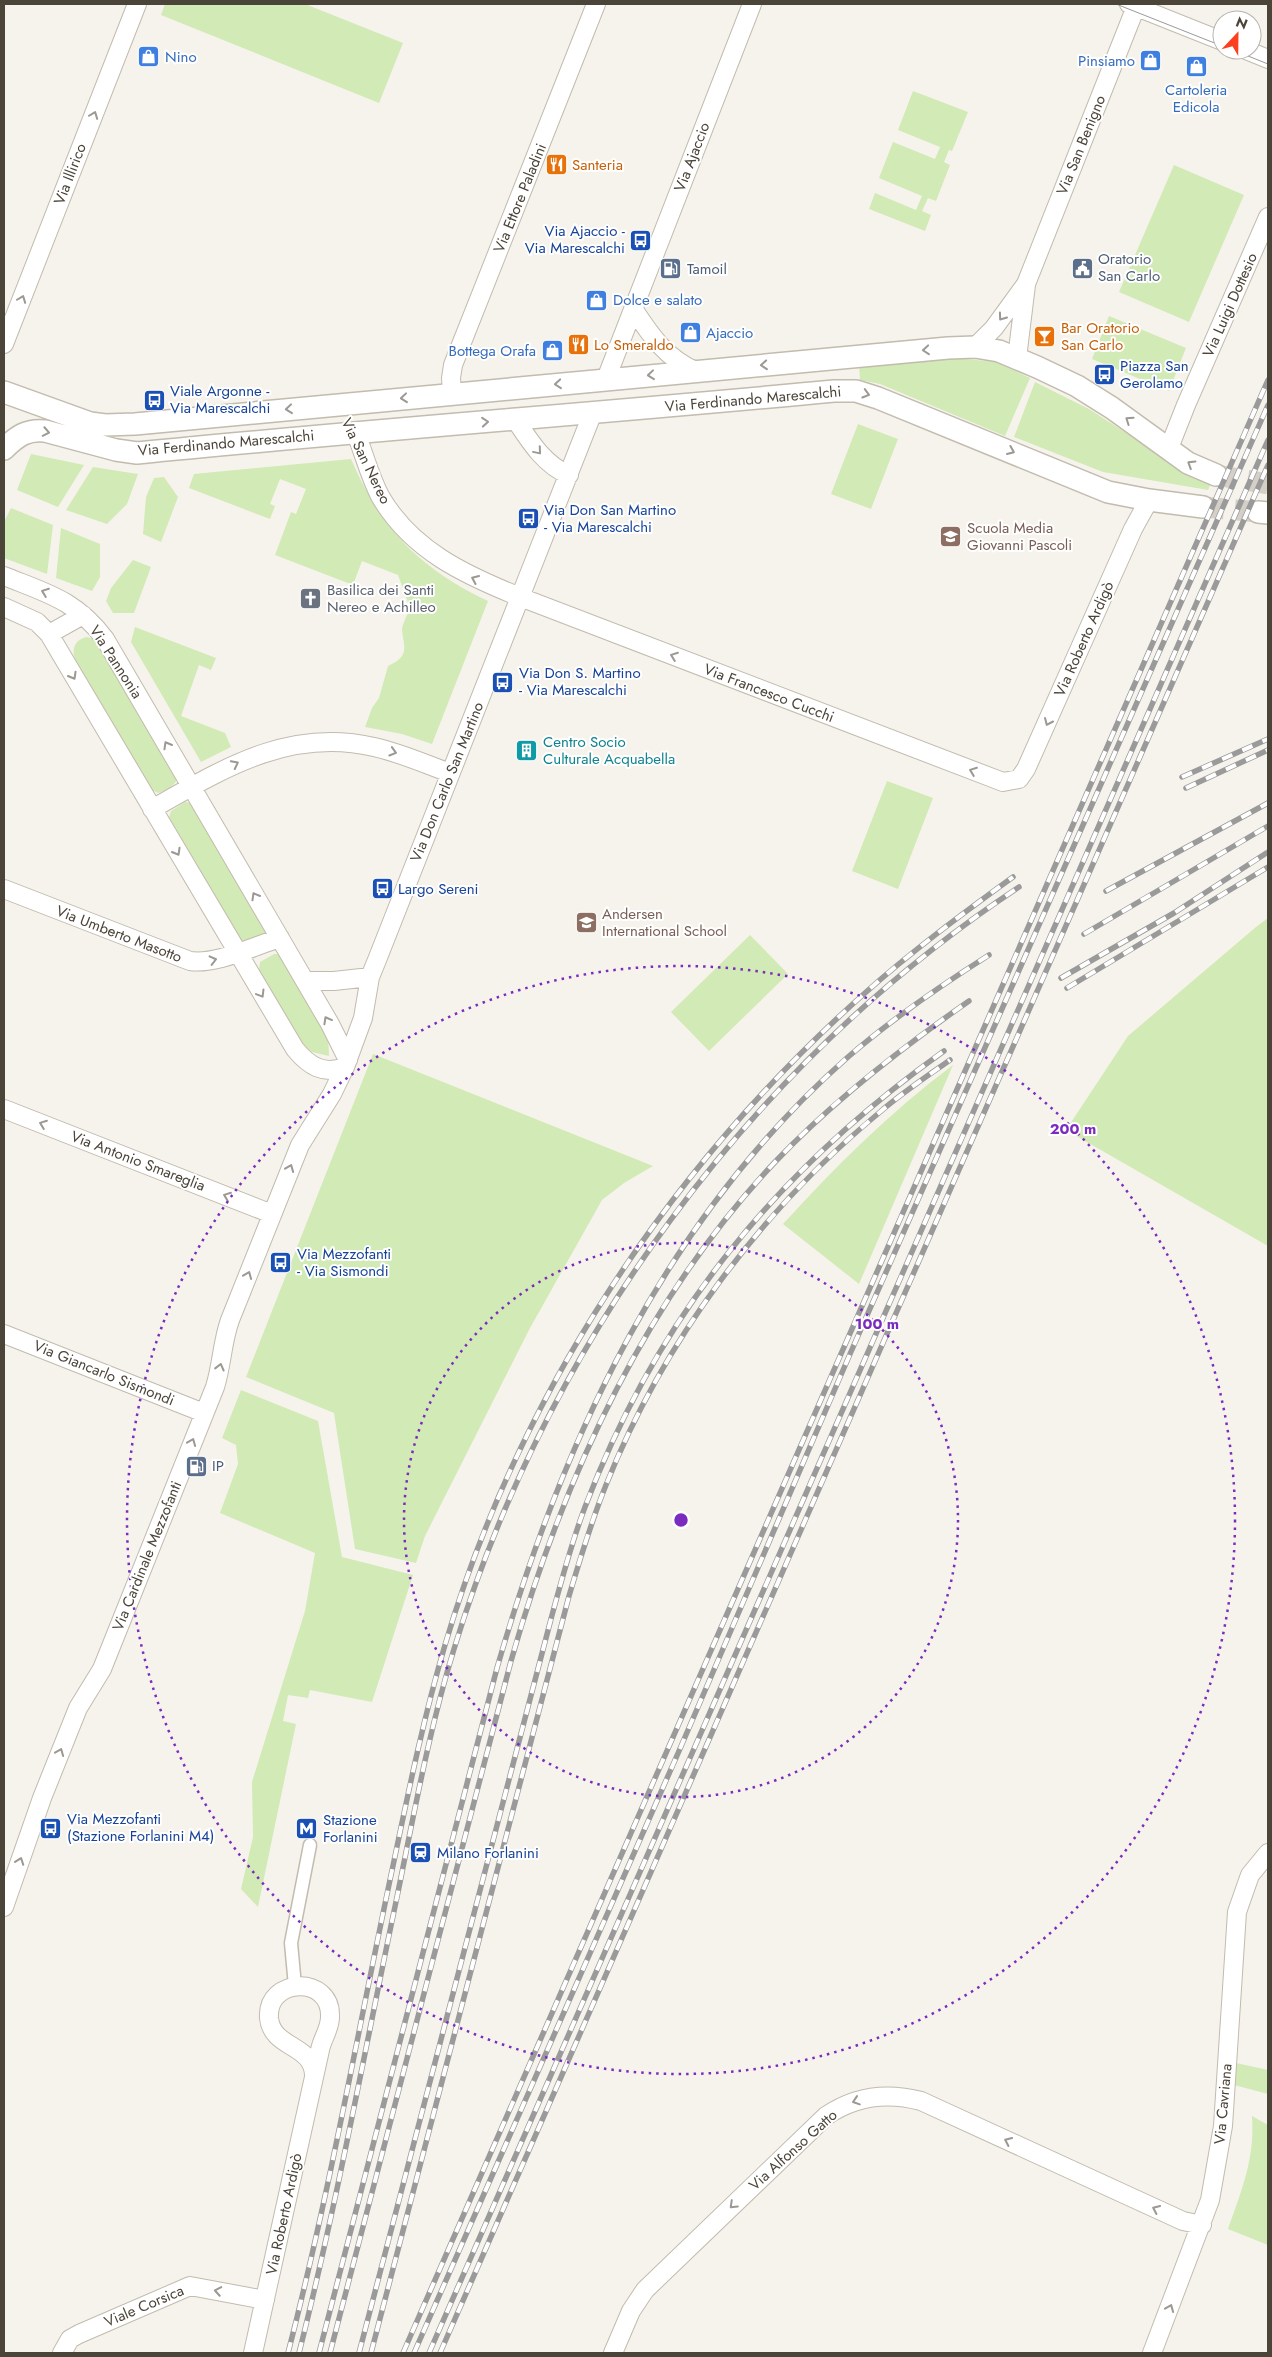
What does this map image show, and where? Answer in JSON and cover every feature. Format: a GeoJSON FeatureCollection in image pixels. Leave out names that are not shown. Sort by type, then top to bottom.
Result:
{"type":"FeatureCollection","features":[{"type":"Feature","properties":{"kind":"street","name":"Via Illirico"},"geometry":{"type":"LineString","coordinates":[[4,344],[137,4]]}},
{"type":"Feature","properties":{"kind":"street","name":"Via Ettore Paladini"},"geometry":{"type":"LineString","coordinates":[[452,393],[451,378],[454,365],[596,4]]}},
{"type":"Feature","properties":{"kind":"street","name":"Via Ajaccio"},"geometry":{"type":"LineString","coordinates":[[606,379],[752,4]]}},
{"type":"Feature","properties":{"kind":"street"},"geometry":{"type":"LineString","coordinates":[[1134,5],[1212,37]]}},
{"type":"Feature","properties":{"kind":"street","name":"Via San Benigno"},"geometry":{"type":"LineString","coordinates":[[1017,358],[1026,284],[1134,5]]}},
{"type":"Feature","properties":{"kind":"street","name":"Via Luigi Dottesio"},"geometry":{"type":"LineString","coordinates":[[1169,448],[1268,217]]}},
{"type":"Feature","properties":{"kind":"street","name":"Via San Benigno"},"geometry":{"type":"LineString","coordinates":[[975,348],[994,328],[1026,284]]}},
{"type":"Feature","properties":{"kind":"street"},"geometry":{"type":"LineString","coordinates":[[634,310],[667,354],[682,366],[696,371]]}},
{"type":"Feature","properties":{"kind":"street","name":"Via Ferdinando Marescalchi"},"geometry":{"type":"LineString","coordinates":[[4,392],[73,417],[105,425],[135,424],[948,348],[975,348]]}},
{"type":"Feature","properties":{"kind":"street"},"geometry":{"type":"LineString","coordinates":[[975,348],[999,351],[1077,386],[1112,408],[1188,463],[1216,475]]}},
{"type":"Feature","properties":{"kind":"street"},"geometry":{"type":"LineString","coordinates":[[593,412],[606,379]]}},
{"type":"Feature","properties":{"kind":"street","name":"Via Ferdinando Marescalchi"},"geometry":{"type":"LineString","coordinates":[[4,449],[22,434],[33,430],[45,431],[116,450],[138,452],[355,431],[834,391],[856,391],[966,433],[1108,492],[1149,500]]}},
{"type":"Feature","properties":{"kind":"street"},"geometry":{"type":"LineString","coordinates":[[452,393],[456,424]]}},
{"type":"Feature","properties":{"kind":"street","name":"Via San Nereo"},"geometry":{"type":"LineString","coordinates":[[338,404],[355,431],[368,470],[380,495],[408,532],[450,566],[520,597]]}},
{"type":"Feature","properties":{"kind":"street","name":"Via Don Carlo San Martino"},"geometry":{"type":"LineString","coordinates":[[346,1063],[364,1018],[370,977],[593,412]]}},
{"type":"Feature","properties":{"kind":"street"},"geometry":{"type":"LineString","coordinates":[[515,419],[545,459],[558,470],[568,475]]}},
{"type":"Feature","properties":{"kind":"street"},"geometry":{"type":"LineString","coordinates":[[1149,500],[1202,507]]}},
{"type":"Feature","properties":{"kind":"street","name":"Via Roberto Ardigò"},"geometry":{"type":"LineString","coordinates":[[1019,779],[1026,769],[1133,529],[1149,500]]}},
{"type":"Feature","properties":{"kind":"street","name":"Via Pannonia"},"geometry":{"type":"LineString","coordinates":[[4,576],[56,596],[84,615],[105,638],[305,981],[346,1063]]}},
{"type":"Feature","properties":{"kind":"street","name":"Via Francesco Cucchi"},"geometry":{"type":"LineString","coordinates":[[520,597],[1003,782],[1019,779]]}},
{"type":"Feature","properties":{"kind":"street"},"geometry":{"type":"LineString","coordinates":[[4,607],[37,622],[49,634],[295,1049],[307,1064],[319,1069],[332,1070],[346,1063]]}},
{"type":"Feature","properties":{"kind":"street"},"geometry":{"type":"LineString","coordinates":[[49,634],[84,615]]}},
{"type":"Feature","properties":{"kind":"street"},"geometry":{"type":"LineString","coordinates":[[152,810],[192,787],[257,755],[284,747],[322,742],[354,743],[377,747],[450,773]]}},
{"type":"Feature","properties":{"kind":"street","name":"Via Umberto Masotto"},"geometry":{"type":"LineString","coordinates":[[4,889],[190,961],[202,963],[216,960],[280,938]]}},
{"type":"Feature","properties":{"kind":"street"},"geometry":{"type":"LineString","coordinates":[[305,981],[334,981],[370,977]]}},
{"type":"Feature","properties":{"kind":"street","name":"Via Cardinale Mezzofanti"},"geometry":{"type":"LineString","coordinates":[[4,1907],[42,1798],[78,1708],[102,1669],[204,1413],[222,1366],[225,1335],[230,1320],[303,1137],[328,1100],[346,1063]]}},
{"type":"Feature","properties":{"kind":"street","name":"Via Antonio Smareglia"},"geometry":{"type":"LineString","coordinates":[[4,1109],[272,1214]]}},
{"type":"Feature","properties":{"kind":"street","name":"Via Giancarlo Sismondi"},"geometry":{"type":"LineString","coordinates":[[4,1334],[204,1413]]}},
{"type":"Feature","properties":{"kind":"street"},"geometry":{"type":"LineString","coordinates":[[310,1845],[291,1943],[295,1986],[283,1990],[274,1999],[270,2011],[270,2024],[276,2036],[309,2058],[313,2063],[314,2075]]}},
{"type":"Feature","properties":{"kind":"street","name":"Via Cavriana"},"geometry":{"type":"LineString","coordinates":[[1152,2353],[1202,2225],[1215,2180],[1223,2126],[1237,1912],[1250,1875],[1268,1853]]}},
{"type":"Feature","properties":{"kind":"street","name":"Via Roberto Ardigò"},"geometry":{"type":"LineString","coordinates":[[253,2353],[314,2075],[322,2042],[330,2020],[328,2003],[319,1992],[306,1986],[295,1986]]}},
{"type":"Feature","properties":{"kind":"street","name":"Via Alfonso Gatto"},"geometry":{"type":"LineString","coordinates":[[613,2353],[631,2311],[646,2290],[826,2116],[846,2104],[862,2099],[887,2096],[921,2102],[1183,2221],[1202,2225]]}},
{"type":"Feature","properties":{"kind":"street","name":"Viale Corsica"},"geometry":{"type":"LineString","coordinates":[[62,2353],[70,2339],[79,2334],[190,2286],[265,2300]]}},
{"type":"Feature","properties":{"kind":"green space"},"geometry":{"type":"Polygon","coordinates":[[[165,4],[305,4],[403,43],[379,103],[161,15],[165,4]]]}},
{"type":"Feature","properties":{"kind":"green space"},"geometry":{"type":"Polygon","coordinates":[[[913,91],[968,112],[952,151],[949,150],[944,162],[950,165],[936,201],[928,198],[922,211],[931,215],[925,231],[869,209],[875,193],[916,210],[922,196],[879,178],[893,142],[935,159],[940,147],[898,130],[913,91]]]}},
{"type":"Feature","properties":{"kind":"green space"},"geometry":{"type":"Polygon","coordinates":[[[1174,165],[1244,195],[1189,322],[1119,292],[1174,165]]]}},
{"type":"Feature","properties":{"kind":"green space"},"geometry":{"type":"Polygon","coordinates":[[[1109,316],[1186,348],[1169,391],[1092,359],[1109,316]]]}},
{"type":"Feature","properties":{"kind":"green space"},"geometry":{"type":"Polygon","coordinates":[[[946,357],[996,362],[1030,378],[1005,436],[880,384],[860,380],[859,364],[946,357]]]}},
{"type":"Feature","properties":{"kind":"green space"},"geometry":{"type":"Polygon","coordinates":[[[1035,382],[1089,409],[1165,458],[1212,481],[1208,490],[1103,472],[1014,437],[1035,382]]]}},
{"type":"Feature","properties":{"kind":"green space"},"geometry":{"type":"Polygon","coordinates":[[[858,424],[898,439],[871,509],[831,494],[858,424]]]}},
{"type":"Feature","properties":{"kind":"green space"},"geometry":{"type":"Polygon","coordinates":[[[31,454],[84,465],[58,507],[17,490],[31,454]]]}},
{"type":"Feature","properties":{"kind":"green space"},"geometry":{"type":"Polygon","coordinates":[[[351,459],[376,506],[405,544],[442,575],[488,601],[432,744],[402,734],[365,727],[372,708],[379,698],[388,666],[400,659],[404,651],[402,628],[410,608],[398,575],[362,561],[353,585],[275,555],[291,512],[296,514],[306,489],[280,479],[270,504],[275,506],[270,519],[189,488],[194,474],[351,459]]]}},
{"type":"Feature","properties":{"kind":"green space"},"geometry":{"type":"Polygon","coordinates":[[[93,467],[138,474],[127,504],[107,524],[66,510],[93,467]]]}},
{"type":"Feature","properties":{"kind":"green space"},"geometry":{"type":"Polygon","coordinates":[[[164,477],[178,497],[161,542],[143,534],[146,497],[154,478],[164,477]]]}},
{"type":"Feature","properties":{"kind":"green space"},"geometry":{"type":"Polygon","coordinates":[[[11,508],[53,525],[47,574],[4,558],[4,522],[11,508]]]}},
{"type":"Feature","properties":{"kind":"green space"},"geometry":{"type":"Polygon","coordinates":[[[61,528],[100,544],[100,577],[92,591],[56,578],[61,528]]]}},
{"type":"Feature","properties":{"kind":"green space"},"geometry":{"type":"Polygon","coordinates":[[[133,560],[151,567],[134,613],[113,613],[106,601],[111,588],[133,560]]]}},
{"type":"Feature","properties":{"kind":"green space"},"geometry":{"type":"Polygon","coordinates":[[[135,627],[216,658],[211,670],[199,665],[181,716],[225,733],[231,747],[201,762],[131,642],[135,627]]]}},
{"type":"Feature","properties":{"kind":"green space"},"geometry":{"type":"Polygon","coordinates":[[[87,637],[96,640],[177,779],[167,790],[158,793],[152,790],[75,659],[75,645],[87,637]]]}},
{"type":"Feature","properties":{"kind":"green space"},"geometry":{"type":"Polygon","coordinates":[[[887,781],[933,798],[898,889],[852,871],[887,781]]]}},
{"type":"Feature","properties":{"kind":"green space"},"geometry":{"type":"Polygon","coordinates":[[[185,802],[192,803],[266,930],[265,934],[245,943],[241,941],[169,817],[171,811],[185,802]]]}},
{"type":"Feature","properties":{"kind":"green space"},"geometry":{"type":"Polygon","coordinates":[[[1268,918],[1268,1246],[1066,1130],[1128,1036],[1268,918]]]}},
{"type":"Feature","properties":{"kind":"green space"},"geometry":{"type":"Polygon","coordinates":[[[750,935],[788,974],[709,1051],[671,1012],[750,935]]]}},
{"type":"Feature","properties":{"kind":"green space"},"geometry":{"type":"Polygon","coordinates":[[[274,954],[280,954],[328,1035],[329,1056],[312,1052],[302,1044],[259,970],[260,962],[274,954]]]}},
{"type":"Feature","properties":{"kind":"green space"},"geometry":{"type":"Polygon","coordinates":[[[373,1054],[653,1166],[624,1183],[602,1200],[530,1328],[425,1536],[416,1563],[355,1549],[334,1413],[246,1377],[373,1054]]]}},
{"type":"Feature","properties":{"kind":"green space"},"geometry":{"type":"Polygon","coordinates":[[[953,1065],[859,1284],[783,1224],[864,1140],[953,1065]]]}},
{"type":"Feature","properties":{"kind":"green space"},"geometry":{"type":"Polygon","coordinates":[[[241,1390],[318,1421],[342,1557],[413,1575],[372,1702],[310,1690],[308,1698],[288,1695],[283,1721],[296,1724],[258,1907],[241,1889],[253,1837],[252,1782],[305,1611],[315,1553],[220,1513],[238,1464],[236,1445],[222,1438],[241,1390]]]}},
{"type":"Feature","properties":{"kind":"green space"},"geometry":{"type":"Polygon","coordinates":[[[1236,2063],[1268,2070],[1268,2094],[1234,2085],[1236,2063]]]}},
{"type":"Feature","properties":{"kind":"green space"},"geometry":{"type":"Polygon","coordinates":[[[1252,2116],[1268,2125],[1268,2245],[1228,2229],[1243,2187],[1249,2160],[1252,2116]]]}},
{"type":"Feature","properties":{"kind":"tunnel"},"geometry":{"type":"LineString","coordinates":[[1216,475],[1268,484]]}},
{"type":"Feature","properties":{"kind":"tunnel"},"geometry":{"type":"LineString","coordinates":[[1203,507],[1258,512]]}},
{"type":"Feature","properties":{"kind":"tram line"},"geometry":{"type":"LineString","coordinates":[[1116,4],[1212,42]]}},
{"type":"Feature","properties":{"kind":"tram line"},"geometry":{"type":"LineString","coordinates":[[1258,60],[1268,64]]}},
{"type":"Feature","properties":{"kind":"railway"},"geometry":{"type":"LineString","coordinates":[[403,2353],[1268,380]]}},
{"type":"Feature","properties":{"kind":"railway"},"geometry":{"type":"LineString","coordinates":[[414,2353],[679,1751],[850,1354],[1268,405]]}},
{"type":"Feature","properties":{"kind":"railway"},"geometry":{"type":"LineString","coordinates":[[429,2353],[1268,440]]}},
{"type":"Feature","properties":{"kind":"railway"},"geometry":{"type":"LineString","coordinates":[[440,2353],[1268,465]]}},
{"type":"Feature","properties":{"kind":"railway"},"geometry":{"type":"LineString","coordinates":[[1182,777],[1268,739]]}},
{"type":"Feature","properties":{"kind":"railway"},"geometry":{"type":"LineString","coordinates":[[1186,788],[1268,750]]}},
{"type":"Feature","properties":{"kind":"railway"},"geometry":{"type":"LineString","coordinates":[[1106,891],[1268,803]]}},
{"type":"Feature","properties":{"kind":"railway"},"geometry":{"type":"LineString","coordinates":[[1084,934],[1268,826]]}},
{"type":"Feature","properties":{"kind":"railway"},"geometry":{"type":"LineString","coordinates":[[1061,978],[1174,913],[1268,852]]}},
{"type":"Feature","properties":{"kind":"railway"},"geometry":{"type":"LineString","coordinates":[[1067,988],[1268,867]]}},
{"type":"Feature","properties":{"kind":"railway"},"geometry":{"type":"LineString","coordinates":[[288,2353],[331,2169],[405,1807],[430,1699],[445,1645],[476,1552],[514,1462],[559,1374],[610,1290],[666,1209],[728,1133],[794,1060],[865,993],[919,948],[1013,877]]}},
{"type":"Feature","properties":{"kind":"railway"},"geometry":{"type":"LineString","coordinates":[[299,2353],[338,2183],[416,1803],[437,1710],[454,1649],[494,1535],[544,1425],[603,1320],[671,1220],[747,1125],[830,1038],[921,958],[1019,887]]}},
{"type":"Feature","properties":{"kind":"railway"},"geometry":{"type":"LineString","coordinates":[[319,2353],[497,1668],[554,1498],[589,1416],[629,1337],[674,1260],[726,1188],[783,1120],[848,1057],[882,1029],[989,955]]}},
{"type":"Feature","properties":{"kind":"railway"},"geometry":{"type":"LineString","coordinates":[[330,2353],[511,1661],[532,1593],[556,1526],[583,1460],[613,1395],[648,1333],[686,1273],[728,1216],[775,1162],[820,1118],[868,1077],[969,1001]]}},
{"type":"Feature","properties":{"kind":"railway"},"geometry":{"type":"LineString","coordinates":[[359,2353],[562,1577],[585,1507],[615,1437],[648,1371],[687,1310],[729,1252],[776,1197],[828,1145],[884,1097],[944,1051]]}},
{"type":"Feature","properties":{"kind":"railway"},"geometry":{"type":"LineString","coordinates":[[371,2353],[569,1596],[595,1513],[629,1432],[656,1380],[686,1330],[756,1235],[836,1150],[888,1105],[950,1060]]}},
{"type":"Feature","properties":{"kind":"place","name":"Nino"},"geometry":{"type":"Point","coordinates":[149,57]}},
{"type":"Feature","properties":{"kind":"place","name":"Pinsiamo"},"geometry":{"type":"Point","coordinates":[1151,61]}},
{"type":"Feature","properties":{"kind":"place","name":"Cartoleria Edicola"},"geometry":{"type":"Point","coordinates":[1196,67]}},
{"type":"Feature","properties":{"kind":"place","name":"Santeria"},"geometry":{"type":"Point","coordinates":[556,165]}},
{"type":"Feature","properties":{"kind":"place","name":"Via Ajaccio - Via Marescalchi"},"geometry":{"type":"Point","coordinates":[641,240]}},
{"type":"Feature","properties":{"kind":"place","name":"Oratorio San Carlo"},"geometry":{"type":"Point","coordinates":[1082,268]}},
{"type":"Feature","properties":{"kind":"place","name":"Tamoil"},"geometry":{"type":"Point","coordinates":[671,269]}},
{"type":"Feature","properties":{"kind":"place","name":"Dolce e salato"},"geometry":{"type":"Point","coordinates":[597,300]}},
{"type":"Feature","properties":{"kind":"place","name":"Ajaccio"},"geometry":{"type":"Point","coordinates":[690,333]}},
{"type":"Feature","properties":{"kind":"place","name":"Bar Oratorio San Carlo"},"geometry":{"type":"Point","coordinates":[1045,337]}},
{"type":"Feature","properties":{"kind":"place","name":"Lo Smeraldo"},"geometry":{"type":"Point","coordinates":[578,345]}},
{"type":"Feature","properties":{"kind":"place","name":"Bottega Orafa"},"geometry":{"type":"Point","coordinates":[552,351]}},
{"type":"Feature","properties":{"kind":"place","name":"Piazza San Gerolamo"},"geometry":{"type":"Point","coordinates":[1104,375]}},
{"type":"Feature","properties":{"kind":"place","name":"Viale Argonne - Via Marescalchi"},"geometry":{"type":"Point","coordinates":[154,400]}},
{"type":"Feature","properties":{"kind":"place","name":"Via Don San Martino - Via Marescalchi"},"geometry":{"type":"Point","coordinates":[528,519]}},
{"type":"Feature","properties":{"kind":"place","name":"Scuola Media Giovanni Pascoli"},"geometry":{"type":"Point","coordinates":[951,537]}},
{"type":"Feature","properties":{"kind":"place","name":"Basilica dei Santi Nereo e Achilleo"},"geometry":{"type":"Point","coordinates":[311,599]}},
{"type":"Feature","properties":{"kind":"place","name":"Via Don S. Martino - Via Marescalchi"},"geometry":{"type":"Point","coordinates":[503,682]}},
{"type":"Feature","properties":{"kind":"place","name":"Centro Socio Culturale Acquabella"},"geometry":{"type":"Point","coordinates":[527,751]}},
{"type":"Feature","properties":{"kind":"place","name":"Largo Sereni"},"geometry":{"type":"Point","coordinates":[382,889]}},
{"type":"Feature","properties":{"kind":"place","name":"Andersen International School"},"geometry":{"type":"Point","coordinates":[586,923]}},
{"type":"Feature","properties":{"kind":"place","name":"Via Mezzofanti - Via Sismondi"},"geometry":{"type":"Point","coordinates":[281,1263]}},
{"type":"Feature","properties":{"kind":"place","name":"IP"},"geometry":{"type":"Point","coordinates":[196,1466]}},
{"type":"Feature","properties":{"kind":"place","name":"Via Mezzofanti (Stazione Forlanini M4)"},"geometry":{"type":"Point","coordinates":[51,1828]}},
{"type":"Feature","properties":{"kind":"place","name":"Stazione Forlanini"},"geometry":{"type":"Point","coordinates":[307,1829]}},
{"type":"Feature","properties":{"kind":"place","name":"Milano Forlanini"},"geometry":{"type":"Point","coordinates":[421,1853]}}]}
